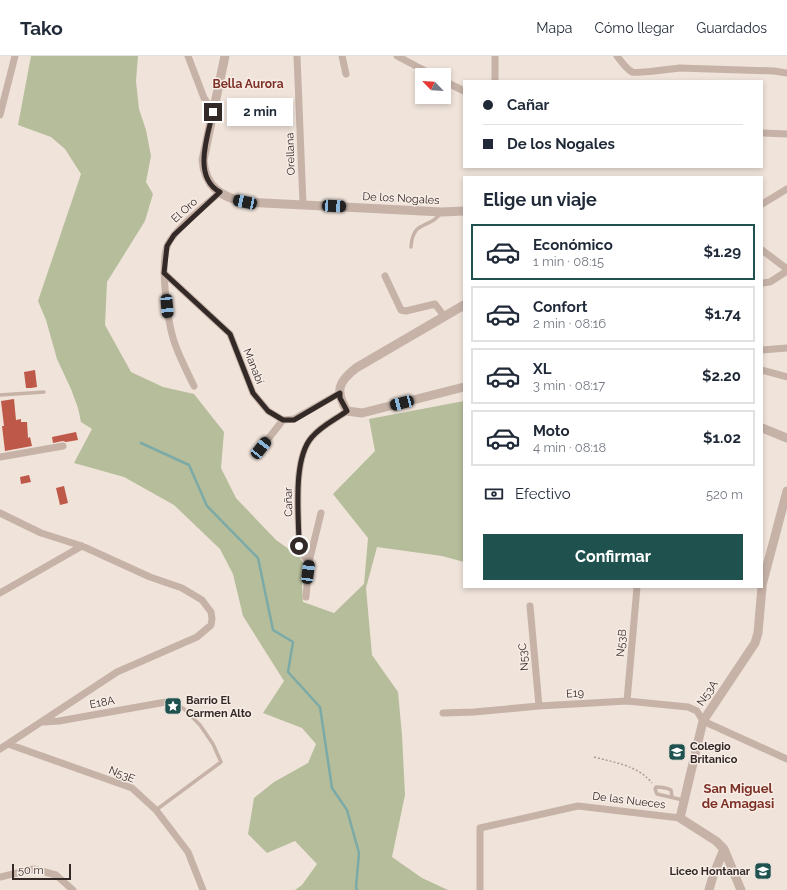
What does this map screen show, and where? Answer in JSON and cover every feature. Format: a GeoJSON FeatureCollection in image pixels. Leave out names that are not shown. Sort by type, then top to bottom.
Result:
{"type":"FeatureCollection","features":[{"type":"Feature","properties":{"kind":"street"},"geometry":{"type":"LineString","coordinates":[[0,115],[15,56]]}},
{"type":"Feature","properties":{"kind":"street"},"geometry":{"type":"LineString","coordinates":[[188,56],[204,98],[213,112]]}},
{"type":"Feature","properties":{"kind":"street","name":"De los Nogales"},"geometry":{"type":"LineString","coordinates":[[225,56],[204,155],[204,166],[210,181],[216,190],[234,200],[245,202],[442,212],[463,211]]}},
{"type":"Feature","properties":{"kind":"street","name":"Orellana"},"geometry":{"type":"LineString","coordinates":[[297,56],[303,204]]}},
{"type":"Feature","properties":{"kind":"street"},"geometry":{"type":"LineString","coordinates":[[342,56],[346,74]]}},
{"type":"Feature","properties":{"kind":"street"},"geometry":{"type":"LineString","coordinates":[[397,56],[420,68]]}},
{"type":"Feature","properties":{"kind":"street"},"geometry":{"type":"LineString","coordinates":[[495,56],[495,80]]}},
{"type":"Feature","properties":{"kind":"street"},"geometry":{"type":"LineString","coordinates":[[616,56],[628,70],[634,73],[679,68],[774,70],[787,73]]}},
{"type":"Feature","properties":{"kind":"street"},"geometry":{"type":"LineString","coordinates":[[451,84],[463,90]]}},
{"type":"Feature","properties":{"kind":"street"},"geometry":{"type":"LineString","coordinates":[[763,133],[787,134]]}},
{"type":"Feature","properties":{"kind":"street"},"geometry":{"type":"LineString","coordinates":[[763,203],[787,189]]}},
{"type":"Feature","properties":{"kind":"street","name":"El Oro"},"geometry":{"type":"LineString","coordinates":[[194,386],[174,343],[168,320],[164,273],[167,246],[174,235],[220,192]]}},
{"type":"Feature","properties":{"kind":"street"},"geometry":{"type":"LineString","coordinates":[[763,251],[787,270],[770,282],[763,283]]}},
{"type":"Feature","properties":{"kind":"street","name":"Manabí"},"geometry":{"type":"LineString","coordinates":[[164,273],[230,334],[253,393],[268,411],[283,420]]}},
{"type":"Feature","properties":{"kind":"street"},"geometry":{"type":"LineString","coordinates":[[386,276],[401,310],[406,311],[436,304],[444,316]]}},
{"type":"Feature","properties":{"kind":"street"},"geometry":{"type":"LineString","coordinates":[[463,306],[356,368],[344,379],[340,398],[347,411],[362,413],[463,387]]}},
{"type":"Feature","properties":{"kind":"street"},"geometry":{"type":"LineString","coordinates":[[763,350],[787,348]]}},
{"type":"Feature","properties":{"kind":"street"},"geometry":{"type":"LineString","coordinates":[[763,370],[787,377]]}},
{"type":"Feature","properties":{"kind":"street"},"geometry":{"type":"LineString","coordinates":[[261,448],[283,420],[294,420],[340,393]]}},
{"type":"Feature","properties":{"kind":"street","name":"Cañar"},"geometry":{"type":"LineString","coordinates":[[309,562],[303,555],[299,546],[298,482],[301,458],[307,444],[317,432],[347,411]]}},
{"type":"Feature","properties":{"kind":"street"},"geometry":{"type":"LineString","coordinates":[[763,428],[787,438]]}},
{"type":"Feature","properties":{"kind":"street"},"geometry":{"type":"LineString","coordinates":[[0,457],[63,446]]}},
{"type":"Feature","properties":{"kind":"street","name":"N53A"},"geometry":{"type":"LineString","coordinates":[[763,582],[787,491]]}},
{"type":"Feature","properties":{"kind":"street"},"geometry":{"type":"LineString","coordinates":[[0,509],[0,513],[41,533],[82,546],[150,577],[182,588],[202,600],[211,612],[212,619],[211,625],[197,637],[117,672],[0,749]]}},
{"type":"Feature","properties":{"kind":"street"},"geometry":{"type":"LineString","coordinates":[[306,597],[309,562],[321,513]]}},
{"type":"Feature","properties":{"kind":"street"},"geometry":{"type":"LineString","coordinates":[[0,593],[82,546]]}},
{"type":"Feature","properties":{"kind":"street","name":"N53B"},"geometry":{"type":"LineString","coordinates":[[627,701],[637,588]]}},
{"type":"Feature","properties":{"kind":"street","name":"N53A"},"geometry":{"type":"LineString","coordinates":[[680,818],[703,721],[755,642],[758,633],[762,588]]}},
{"type":"Feature","properties":{"kind":"street","name":"N53C"},"geometry":{"type":"LineString","coordinates":[[530,606],[539,706]]}},
{"type":"Feature","properties":{"kind":"street","name":"E19"},"geometry":{"type":"LineString","coordinates":[[443,712],[474,712],[539,706],[627,701],[688,707],[697,711],[703,721]]}},
{"type":"Feature","properties":{"kind":"street","name":"E18A"},"geometry":{"type":"LineString","coordinates":[[42,722],[59,721],[166,702]]}},
{"type":"Feature","properties":{"kind":"street"},"geometry":{"type":"LineString","coordinates":[[703,721],[787,759]]}},
{"type":"Feature","properties":{"kind":"street","name":"N53E"},"geometry":{"type":"LineString","coordinates":[[8,744],[132,788],[156,810],[188,852],[203,890]]}},
{"type":"Feature","properties":{"kind":"street","name":"De las Nueces"},"geometry":{"type":"LineString","coordinates":[[480,890],[480,828],[578,806],[680,818],[716,841],[724,850],[740,890]]}},
{"type":"Feature","properties":{"kind":"street"},"geometry":{"type":"LineString","coordinates":[[709,890],[724,850]]}},
{"type":"Feature","properties":{"kind":"street"},"geometry":{"type":"LineString","coordinates":[[0,877],[34,870],[56,875],[73,890]]}},
{"type":"Feature","properties":{"kind":"lane"},"geometry":{"type":"LineString","coordinates":[[412,247],[412,238],[415,231],[419,227],[438,217],[442,212]]}},
{"type":"Feature","properties":{"kind":"lane"},"geometry":{"type":"LineString","coordinates":[[0,395],[44,392]]}},
{"type":"Feature","properties":{"kind":"lane"},"geometry":{"type":"LineString","coordinates":[[156,810],[222,762],[213,744],[200,725],[184,709],[175,703],[166,702]]}},
{"type":"Feature","properties":{"kind":"lane"},"geometry":{"type":"LineString","coordinates":[[672,797],[671,790],[659,787],[654,789],[657,794],[684,800]]}},
{"type":"Feature","properties":{"kind":"path"},"geometry":{"type":"LineString","coordinates":[[594,757],[639,770],[646,775],[656,787]]}},
{"type":"Feature","properties":{"kind":"green space"},"geometry":{"type":"Polygon","coordinates":[[[31,56],[138,56],[136,81],[139,109],[146,130],[151,156],[146,182],[153,194],[145,221],[107,282],[105,325],[131,372],[163,387],[194,394],[224,432],[221,468],[236,498],[276,540],[300,557],[306,569],[302,583],[303,602],[334,613],[364,584],[368,538],[333,494],[375,451],[369,419],[463,401],[463,562],[442,556],[377,547],[366,588],[372,655],[398,692],[405,795],[392,857],[422,878],[448,890],[295,890],[302,885],[317,864],[295,841],[267,853],[248,834],[254,798],[274,782],[308,763],[316,744],[302,728],[263,713],[284,681],[243,616],[233,574],[220,549],[174,505],[124,477],[74,463],[92,429],[81,422],[78,408],[57,359],[46,320],[38,301],[81,174],[65,149],[51,137],[18,125],[31,56]]]}},
{"type":"Feature","properties":{"kind":"building"},"geometry":{"type":"Polygon","coordinates":[[[35,370],[37,387],[26,388],[24,372],[35,370]]]}},
{"type":"Feature","properties":{"kind":"building"},"geometry":{"type":"Polygon","coordinates":[[[14,399],[16,420],[21,419],[21,422],[27,422],[28,438],[30,437],[32,446],[5,451],[1,401],[14,399]]]}},
{"type":"Feature","properties":{"kind":"building"},"geometry":{"type":"Polygon","coordinates":[[[76,432],[78,440],[53,443],[52,437],[76,432]]]}},
{"type":"Feature","properties":{"kind":"building"},"geometry":{"type":"Polygon","coordinates":[[[29,475],[31,482],[21,484],[20,477],[29,475]]]}},
{"type":"Feature","properties":{"kind":"building"},"geometry":{"type":"Polygon","coordinates":[[[64,486],[68,503],[60,505],[56,488],[64,486]]]}},
{"type":"Feature","properties":{"kind":"waterway"},"geometry":{"type":"LineString","coordinates":[[141,443],[189,465],[207,506],[258,558],[273,630],[293,642],[288,672],[320,707],[332,788],[347,810],[359,853],[357,890]]}},
{"type":"Feature","properties":{"kind":"place","name":"Barrio El Carmen Alto"},"geometry":{"type":"Point","coordinates":[173,706]}},
{"type":"Feature","properties":{"kind":"place","name":"Colegio Britanico"},"geometry":{"type":"Point","coordinates":[677,752]}},
{"type":"Feature","properties":{"kind":"place","name":"Liceo Hontanar"},"geometry":{"type":"Point","coordinates":[763,871]}},
{"type":"Feature","properties":{"kind":"district","name":"Bella Aurora"},"geometry":{"type":"Point","coordinates":[248,84]}},
{"type":"Feature","properties":{"kind":"district","name":"San Miguel de Amagasi"},"geometry":{"type":"Point","coordinates":[738,796]}},
{"type":"Feature","properties":{"kind":"route"},"geometry":{"type":"LineString","coordinates":[[213,112],[203,160],[207,176],[216,190],[220,192],[174,235],[167,246],[164,273],[230,334],[253,393],[268,411],[283,420],[294,420],[340,393],[340,398],[347,411],[310,438],[301,458],[298,482],[299,546]]}}]}
